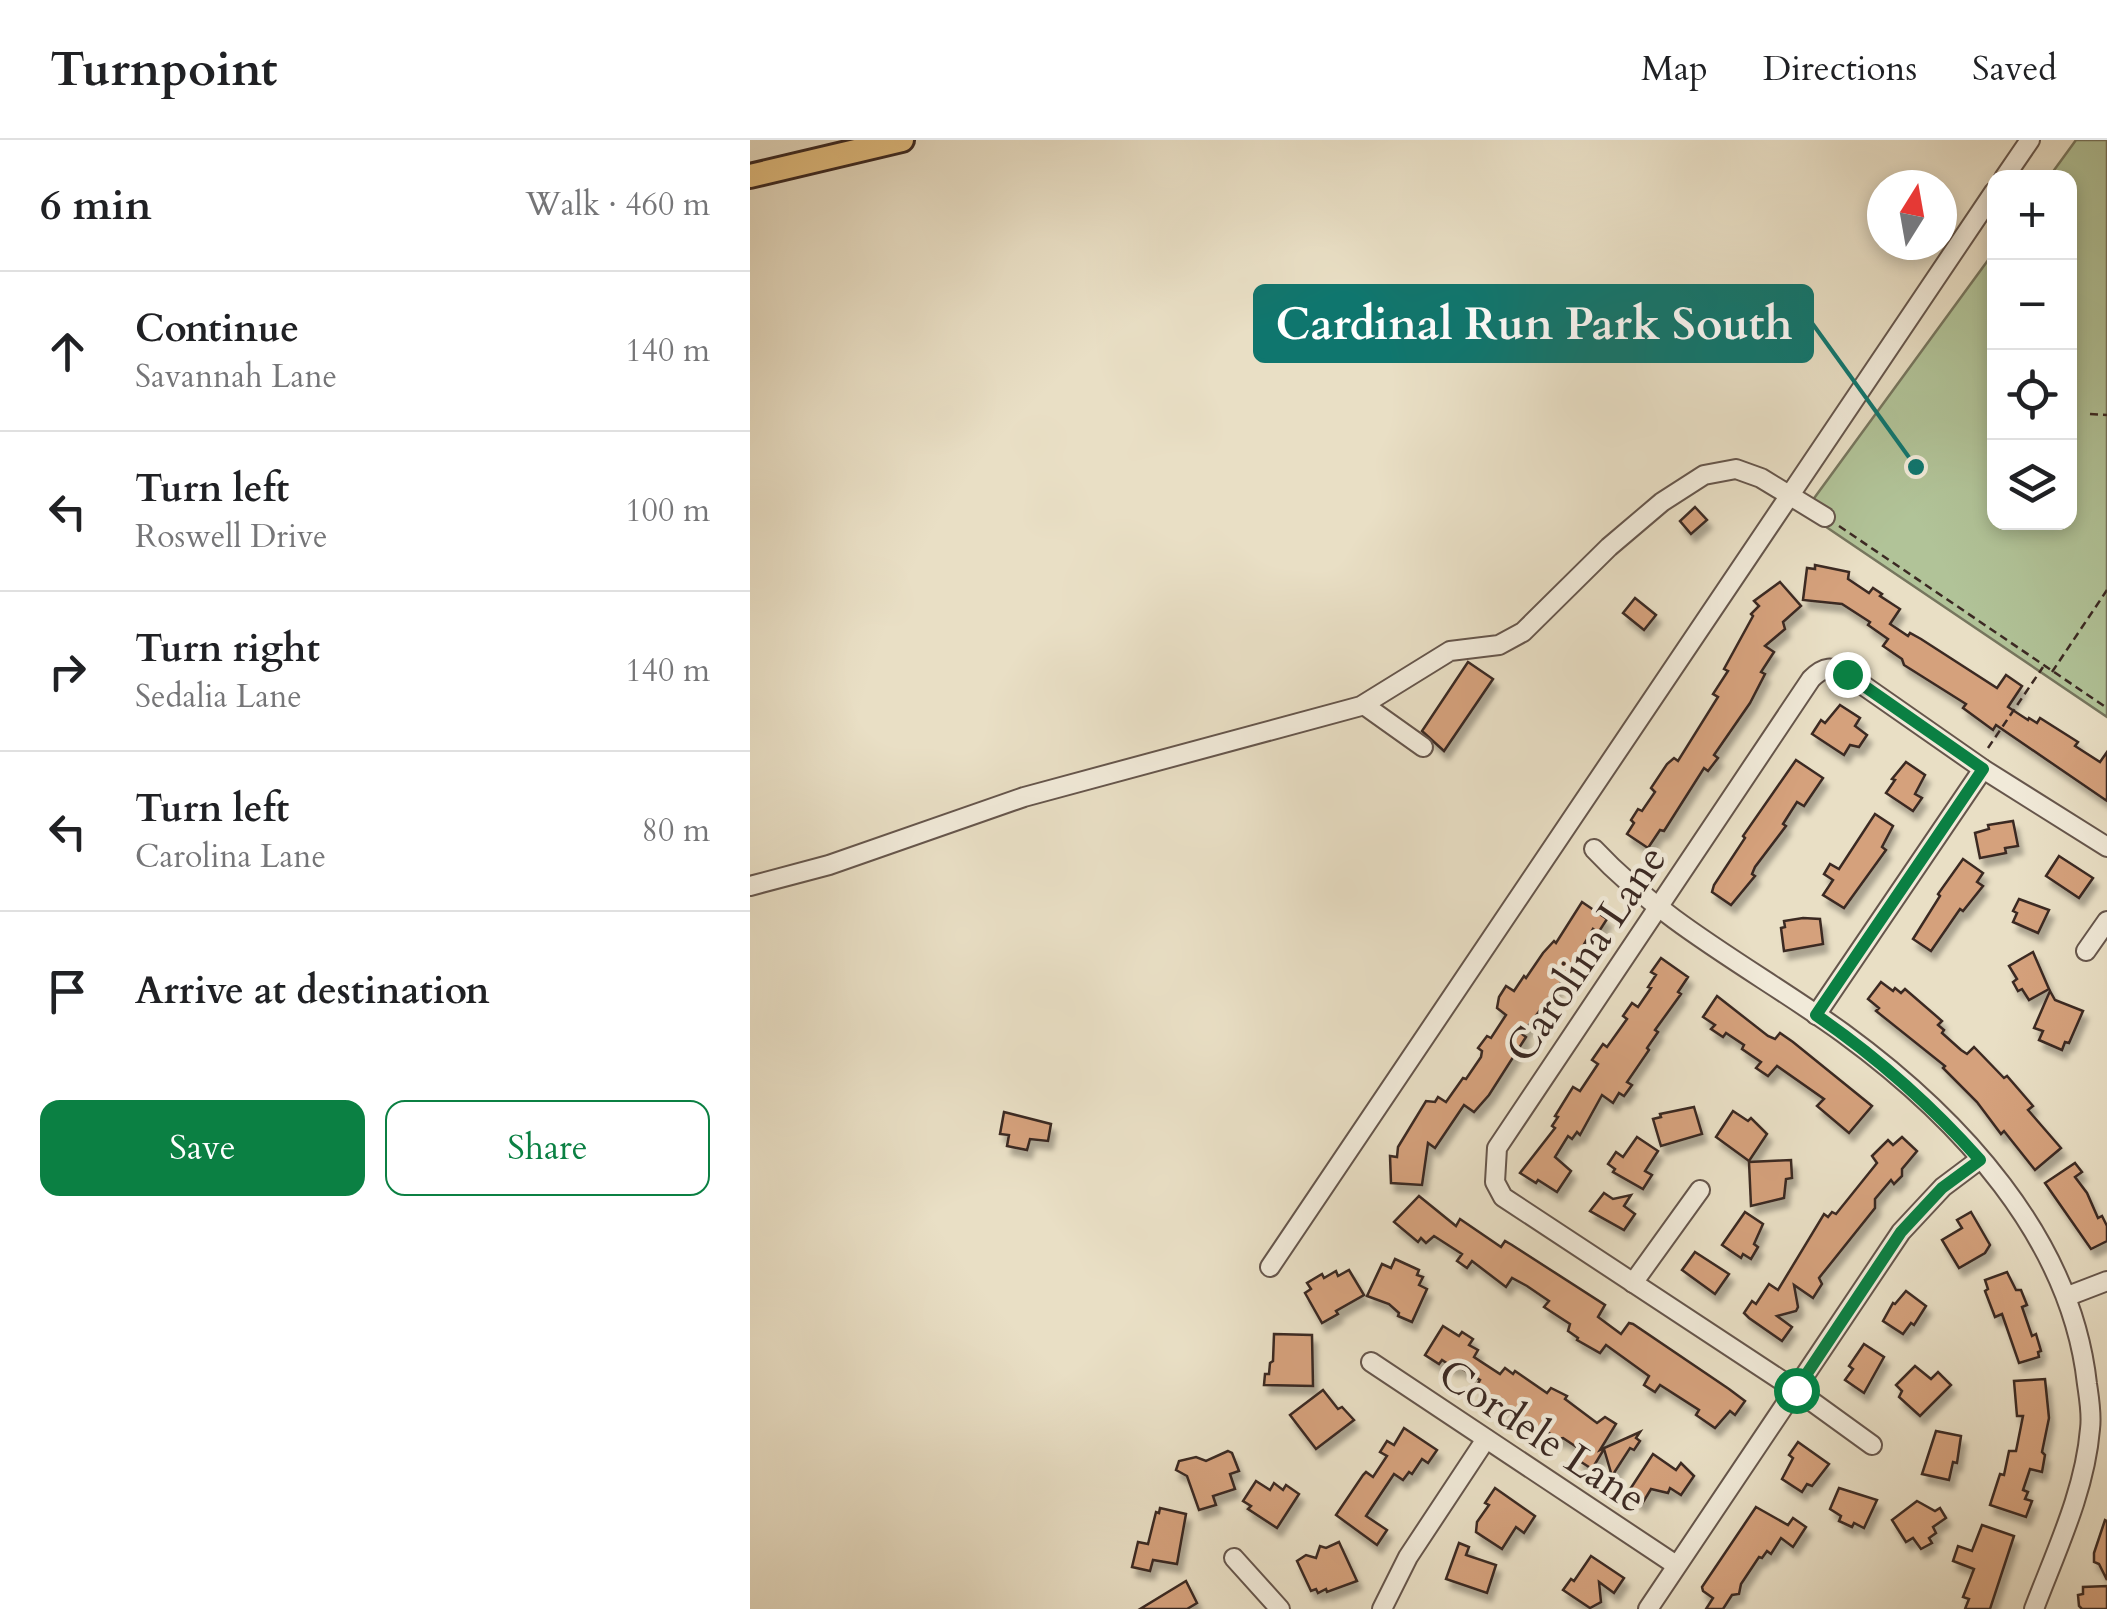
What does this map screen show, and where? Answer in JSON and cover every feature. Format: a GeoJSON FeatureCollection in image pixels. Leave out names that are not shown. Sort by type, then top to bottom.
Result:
{"type":"FeatureCollection","features":[{"type":"Feature","properties":{"kind":"main road"},"geometry":{"type":"LineString","coordinates":[[750,176],[902,140]]}},
{"type":"Feature","properties":{"kind":"street"},"geometry":{"type":"LineString","coordinates":[[2009,170],[2030,140]]}},
{"type":"Feature","properties":{"kind":"street"},"geometry":{"type":"LineString","coordinates":[[1270,1268],[1987,202]]}},
{"type":"Feature","properties":{"kind":"street"},"geometry":{"type":"LineString","coordinates":[[750,886],[829,865],[1024,797],[1364,705],[1450,650],[1498,646],[1523,632],[1609,547],[1662,502],[1704,475],[1736,470],[1761,478],[1826,517]]}},
{"type":"Feature","properties":{"kind":"street","name":"Carolina Lane"},"geometry":{"type":"LineString","coordinates":[[1872,1445],[1796,1390],[1504,1197],[1495,1182],[1497,1148],[1811,678],[1824,668],[1847,674],[1983,769],[2107,848]]}},
{"type":"Feature","properties":{"kind":"street"},"geometry":{"type":"LineString","coordinates":[[1364,705],[1423,747]]}},
{"type":"Feature","properties":{"kind":"street"},"geometry":{"type":"LineString","coordinates":[[1816,1015],[1983,769]]}},
{"type":"Feature","properties":{"kind":"street"},"geometry":{"type":"LineString","coordinates":[[1594,849],[1658,908],[1882,1064],[1942,1117],[2004,1187],[2038,1235],[2068,1296],[2086,1368],[2091,1427],[2079,1487],[2034,1609]]}},
{"type":"Feature","properties":{"kind":"street"},"geometry":{"type":"LineString","coordinates":[[2086,952],[2107,921]]}},
{"type":"Feature","properties":{"kind":"street"},"geometry":{"type":"LineString","coordinates":[[1648,1609],[1901,1232],[1942,1188],[1980,1160]]}},
{"type":"Feature","properties":{"kind":"street"},"geometry":{"type":"LineString","coordinates":[[1633,1284],[1700,1190]]}},
{"type":"Feature","properties":{"kind":"street"},"geometry":{"type":"LineString","coordinates":[[2068,1296],[2107,1281]]}},
{"type":"Feature","properties":{"kind":"street","name":"Cordele Lane"},"geometry":{"type":"LineString","coordinates":[[1371,1362],[1676,1565]]}},
{"type":"Feature","properties":{"kind":"street"},"geometry":{"type":"LineString","coordinates":[[1382,1609],[1408,1558],[1486,1440]]}},
{"type":"Feature","properties":{"kind":"street"},"geometry":{"type":"LineString","coordinates":[[1234,1558],[1280,1609]]}},
{"type":"Feature","properties":{"kind":"path"},"geometry":{"type":"LineString","coordinates":[[2090,414],[2107,415]]}},
{"type":"Feature","properties":{"kind":"path"},"geometry":{"type":"LineString","coordinates":[[1826,517],[2107,708]]}},
{"type":"Feature","properties":{"kind":"path"},"geometry":{"type":"LineString","coordinates":[[2052,672],[2107,590]]}},
{"type":"Feature","properties":{"kind":"path"},"geometry":{"type":"LineString","coordinates":[[1988,748],[2043,666]]}},
{"type":"Feature","properties":{"kind":"green space"},"geometry":{"type":"Polygon","coordinates":[[[2076,140],[2107,140],[2107,717],[1804,512],[1987,262],[1987,530],[2077,530],[2077,170],[2054,170],[2076,140]]]}},
{"type":"Feature","properties":{"kind":"building"},"geometry":{"type":"Polygon","coordinates":[[[1695,507],[1707,520],[1691,534],[1680,521],[1695,507]]]}},
{"type":"Feature","properties":{"kind":"building"},"geometry":{"type":"Polygon","coordinates":[[[1815,565],[1849,572],[1848,579],[1869,593],[1873,588],[1882,594],[1900,609],[1890,624],[1908,636],[1910,633],[1921,639],[1997,688],[2006,675],[2022,686],[2008,707],[2028,720],[2037,723],[2040,718],[2078,742],[2075,746],[2100,762],[2107,752],[2107,801],[1996,725],[1993,730],[1963,708],[1966,704],[1904,665],[1902,659],[1883,646],[1888,639],[1868,625],[1870,622],[1842,604],[1803,600],[1807,568],[1815,569],[1815,565]]]}},
{"type":"Feature","properties":{"kind":"building"},"geometry":{"type":"Polygon","coordinates":[[[1780,582],[1801,606],[1783,622],[1785,629],[1765,646],[1774,652],[1761,672],[1765,674],[1714,755],[1718,758],[1708,771],[1704,768],[1664,831],[1660,830],[1648,848],[1627,834],[1634,823],[1631,820],[1655,792],[1651,788],[1667,764],[1674,758],[1678,761],[1718,697],[1713,694],[1728,671],[1724,669],[1751,614],[1759,606],[1754,601],[1780,582]]]}},
{"type":"Feature","properties":{"kind":"building"},"geometry":{"type":"Polygon","coordinates":[[[1635,598],[1656,615],[1644,630],[1623,613],[1635,598]]]}},
{"type":"Feature","properties":{"kind":"building"},"geometry":{"type":"Polygon","coordinates":[[[1468,662],[1493,679],[1444,751],[1422,731],[1468,662]]]}},
{"type":"Feature","properties":{"kind":"building"},"geometry":{"type":"Polygon","coordinates":[[[1840,705],[1860,718],[1855,726],[1867,735],[1859,747],[1850,745],[1844,755],[1812,734],[1821,720],[1825,723],[1840,705]]]}},
{"type":"Feature","properties":{"kind":"building"},"geometry":{"type":"Polygon","coordinates":[[[1796,760],[1823,778],[1804,806],[1797,802],[1783,824],[1786,826],[1755,867],[1755,876],[1731,905],[1712,892],[1714,885],[1796,760]]]}},
{"type":"Feature","properties":{"kind":"building"},"geometry":{"type":"Polygon","coordinates":[[[1906,762],[1925,775],[1915,794],[1922,798],[1913,811],[1886,793],[1906,762]]]}},
{"type":"Feature","properties":{"kind":"building"},"geometry":{"type":"Polygon","coordinates":[[[1875,814],[1893,826],[1882,847],[1886,850],[1844,908],[1823,895],[1833,880],[1824,874],[1830,864],[1839,869],[1875,814]]]}},
{"type":"Feature","properties":{"kind":"building"},"geometry":{"type":"Polygon","coordinates":[[[2013,821],[2018,846],[2005,848],[2006,853],[1980,858],[1975,833],[1989,829],[1988,825],[2013,821]]]}},
{"type":"Feature","properties":{"kind":"building"},"geometry":{"type":"Polygon","coordinates":[[[2059,856],[2093,878],[2079,898],[2046,876],[2059,856]]]}},
{"type":"Feature","properties":{"kind":"building"},"geometry":{"type":"Polygon","coordinates":[[[1963,859],[1983,873],[1977,882],[1983,886],[1963,911],[1960,909],[1931,951],[1913,939],[1963,859]]]}},
{"type":"Feature","properties":{"kind":"building"},"geometry":{"type":"Polygon","coordinates":[[[2019,899],[2049,910],[2038,933],[2013,922],[2019,899]]]}},
{"type":"Feature","properties":{"kind":"building"},"geometry":{"type":"Polygon","coordinates":[[[1582,902],[1607,919],[1598,933],[1593,929],[1565,977],[1522,1034],[1526,1037],[1489,1095],[1474,1112],[1464,1105],[1435,1148],[1428,1143],[1422,1185],[1391,1183],[1390,1156],[1397,1157],[1398,1147],[1426,1101],[1435,1102],[1438,1097],[1446,1102],[1466,1079],[1481,1057],[1478,1048],[1487,1036],[1491,1038],[1506,1015],[1497,1008],[1506,986],[1514,991],[1526,978],[1543,953],[1556,943],[1582,902]]]}},
{"type":"Feature","properties":{"kind":"building"},"geometry":{"type":"Polygon","coordinates":[[[1820,919],[1823,944],[1784,951],[1784,921],[1820,919]]]}},
{"type":"Feature","properties":{"kind":"building"},"geometry":{"type":"Polygon","coordinates":[[[2033,952],[2049,989],[2029,1000],[2022,989],[2018,991],[2013,982],[2017,979],[2009,966],[2033,952]]]}},
{"type":"Feature","properties":{"kind":"building"},"geometry":{"type":"Polygon","coordinates":[[[1661,958],[1688,977],[1627,1082],[1632,1085],[1624,1096],[1619,1093],[1613,1103],[1602,1095],[1580,1135],[1577,1132],[1572,1139],[1568,1136],[1555,1157],[1571,1171],[1557,1192],[1538,1180],[1536,1183],[1520,1173],[1555,1128],[1555,1116],[1573,1087],[1580,1091],[1598,1064],[1592,1060],[1627,1019],[1623,1016],[1632,1003],[1638,1007],[1651,988],[1648,987],[1656,975],[1651,972],[1661,958]]]}},
{"type":"Feature","properties":{"kind":"building"},"geometry":{"type":"Polygon","coordinates":[[[1881,982],[1893,991],[1895,988],[1901,993],[1905,989],[1942,1021],[1938,1025],[1944,1030],[1942,1033],[1961,1050],[1967,1054],[1974,1047],[2004,1078],[2007,1076],[2033,1106],[2028,1110],[2061,1148],[2035,1170],[1945,1066],[1876,1011],[1879,1008],[1868,999],[1881,982]]]}},
{"type":"Feature","properties":{"kind":"building"},"geometry":{"type":"Polygon","coordinates":[[[2050,991],[2055,1000],[2083,1011],[2062,1050],[2039,1040],[2043,1031],[2034,1028],[2050,991]]]}},
{"type":"Feature","properties":{"kind":"building"},"geometry":{"type":"Polygon","coordinates":[[[1717,996],[1768,1036],[1775,1039],[1780,1033],[1793,1042],[1872,1106],[1849,1133],[1817,1106],[1824,1099],[1777,1066],[1768,1076],[1756,1068],[1761,1062],[1742,1049],[1744,1045],[1711,1029],[1715,1025],[1703,1017],[1717,996]]]}},
{"type":"Feature","properties":{"kind":"building"},"geometry":{"type":"Polygon","coordinates":[[[1694,1107],[1702,1134],[1661,1146],[1653,1119],[1694,1107]]]}},
{"type":"Feature","properties":{"kind":"building"},"geometry":{"type":"Polygon","coordinates":[[[1733,1111],[1748,1121],[1751,1118],[1767,1134],[1749,1161],[1716,1137],[1733,1111]]]}},
{"type":"Feature","properties":{"kind":"building"},"geometry":{"type":"Polygon","coordinates":[[[1004,1112],[1051,1124],[1048,1141],[1030,1139],[1027,1150],[1007,1146],[1009,1135],[1000,1134],[1004,1112]]]}},
{"type":"Feature","properties":{"kind":"building"},"geometry":{"type":"Polygon","coordinates":[[[1637,1137],[1658,1151],[1645,1171],[1652,1175],[1643,1189],[1613,1172],[1615,1169],[1608,1164],[1616,1152],[1623,1157],[1637,1137]]]}},
{"type":"Feature","properties":{"kind":"building"},"geometry":{"type":"Polygon","coordinates":[[[1902,1137],[1917,1151],[1902,1169],[1902,1176],[1894,1184],[1891,1180],[1875,1199],[1875,1208],[1819,1278],[1822,1284],[1813,1298],[1794,1285],[1796,1311],[1777,1316],[1792,1327],[1782,1341],[1749,1318],[1744,1313],[1752,1301],[1756,1304],[1769,1284],[1778,1290],[1824,1214],[1836,1214],[1877,1163],[1872,1156],[1888,1140],[1893,1145],[1902,1137]]]}},
{"type":"Feature","properties":{"kind":"building"},"geometry":{"type":"Polygon","coordinates":[[[1791,1160],[1792,1178],[1786,1179],[1784,1198],[1751,1206],[1749,1162],[1791,1160]]]}},
{"type":"Feature","properties":{"kind":"building"},"geometry":{"type":"Polygon","coordinates":[[[2075,1163],[2082,1172],[2075,1177],[2098,1218],[2102,1216],[2107,1226],[2107,1241],[2091,1249],[2045,1183],[2075,1163]]]}},
{"type":"Feature","properties":{"kind":"building"},"geometry":{"type":"Polygon","coordinates":[[[1604,1193],[1613,1199],[1631,1195],[1624,1206],[1635,1214],[1624,1230],[1590,1211],[1604,1193]]]}},
{"type":"Feature","properties":{"kind":"building"},"geometry":{"type":"Polygon","coordinates":[[[1419,1196],[1456,1226],[1460,1219],[1501,1247],[1505,1241],[1605,1305],[1598,1317],[1621,1334],[1629,1323],[1633,1324],[1745,1401],[1735,1415],[1730,1411],[1715,1428],[1696,1415],[1699,1410],[1660,1385],[1655,1392],[1644,1385],[1649,1376],[1606,1345],[1600,1353],[1577,1340],[1568,1331],[1570,1324],[1544,1307],[1549,1301],[1527,1286],[1512,1278],[1506,1287],[1472,1261],[1467,1268],[1457,1261],[1462,1254],[1434,1236],[1426,1243],[1421,1238],[1418,1242],[1394,1222],[1419,1196]]]}},
{"type":"Feature","properties":{"kind":"building"},"geometry":{"type":"Polygon","coordinates":[[[1745,1212],[1763,1224],[1751,1259],[1743,1254],[1741,1258],[1722,1245],[1745,1212]]]}},
{"type":"Feature","properties":{"kind":"building"},"geometry":{"type":"Polygon","coordinates":[[[1971,1212],[1990,1245],[1985,1253],[1959,1268],[1942,1240],[1962,1228],[1957,1220],[1971,1212]]]}},
{"type":"Feature","properties":{"kind":"building"},"geometry":{"type":"Polygon","coordinates":[[[1695,1252],[1729,1274],[1715,1294],[1682,1270],[1695,1252]]]}},
{"type":"Feature","properties":{"kind":"building"},"geometry":{"type":"Polygon","coordinates":[[[1395,1259],[1419,1270],[1417,1275],[1423,1277],[1419,1285],[1427,1289],[1412,1322],[1398,1316],[1389,1304],[1367,1296],[1382,1264],[1391,1268],[1395,1259]]]}},
{"type":"Feature","properties":{"kind":"building"},"geometry":{"type":"Polygon","coordinates":[[[1349,1270],[1364,1295],[1322,1323],[1305,1293],[1311,1289],[1307,1283],[1322,1274],[1324,1278],[1336,1271],[1338,1276],[1349,1270]]]}},
{"type":"Feature","properties":{"kind":"building"},"geometry":{"type":"Polygon","coordinates":[[[2007,1272],[2016,1290],[2021,1290],[2027,1305],[2022,1307],[2041,1351],[2039,1357],[2019,1363],[2002,1314],[1995,1317],[1985,1291],[1985,1280],[2007,1272]]]}},
{"type":"Feature","properties":{"kind":"building"},"geometry":{"type":"Polygon","coordinates":[[[1906,1291],[1926,1306],[1903,1334],[1883,1321],[1893,1303],[1906,1291]]]}},
{"type":"Feature","properties":{"kind":"building"},"geometry":{"type":"Polygon","coordinates":[[[1443,1326],[1473,1339],[1469,1345],[1478,1350],[1474,1357],[1500,1374],[1505,1368],[1513,1374],[1515,1371],[1547,1393],[1551,1388],[1567,1396],[1565,1399],[1597,1423],[1605,1417],[1616,1424],[1600,1450],[1640,1432],[1636,1438],[1640,1441],[1634,1450],[1630,1448],[1612,1476],[1604,1449],[1592,1469],[1578,1460],[1584,1452],[1543,1429],[1539,1436],[1476,1387],[1480,1380],[1456,1365],[1454,1368],[1442,1360],[1439,1364],[1425,1355],[1443,1326]]]}},
{"type":"Feature","properties":{"kind":"building"},"geometry":{"type":"Polygon","coordinates":[[[1274,1334],[1312,1335],[1313,1386],[1264,1385],[1273,1361],[1274,1334]]]}},
{"type":"Feature","properties":{"kind":"building"},"geometry":{"type":"Polygon","coordinates":[[[1864,1344],[1884,1357],[1864,1393],[1845,1380],[1864,1344]]]}},
{"type":"Feature","properties":{"kind":"building"},"geometry":{"type":"Polygon","coordinates":[[[1915,1366],[1931,1379],[1938,1372],[1951,1385],[1920,1416],[1899,1397],[1902,1391],[1896,1385],[1915,1366]]]}},
{"type":"Feature","properties":{"kind":"building"},"geometry":{"type":"Polygon","coordinates":[[[2045,1379],[2049,1418],[2042,1452],[2045,1455],[2042,1472],[2030,1469],[2023,1490],[2028,1492],[2025,1499],[2032,1501],[2026,1517],[1990,1505],[2000,1474],[2004,1475],[2009,1451],[2016,1451],[2023,1416],[2017,1416],[2014,1381],[2045,1379]]]}},
{"type":"Feature","properties":{"kind":"building"},"geometry":{"type":"Polygon","coordinates":[[[1323,1390],[1338,1409],[1342,1407],[1354,1420],[1316,1449],[1290,1415],[1323,1390]]]}},
{"type":"Feature","properties":{"kind":"building"},"geometry":{"type":"Polygon","coordinates":[[[1404,1428],[1437,1450],[1428,1463],[1422,1459],[1403,1480],[1394,1474],[1366,1516],[1387,1530],[1377,1545],[1336,1515],[1363,1475],[1366,1472],[1373,1477],[1387,1456],[1380,1452],[1387,1441],[1394,1445],[1404,1428]]]}},
{"type":"Feature","properties":{"kind":"building"},"geometry":{"type":"Polygon","coordinates":[[[1936,1431],[1961,1436],[1957,1463],[1953,1462],[1949,1480],[1922,1474],[1936,1431]]]}},
{"type":"Feature","properties":{"kind":"building"},"geometry":{"type":"Polygon","coordinates":[[[1798,1442],[1829,1464],[1812,1486],[1807,1484],[1802,1492],[1782,1479],[1793,1458],[1789,1455],[1798,1442]]]}},
{"type":"Feature","properties":{"kind":"building"},"geometry":{"type":"Polygon","coordinates":[[[1228,1451],[1239,1471],[1230,1474],[1235,1489],[1213,1496],[1216,1505],[1199,1510],[1187,1476],[1176,1470],[1179,1461],[1196,1457],[1206,1461],[1228,1451]]]}},
{"type":"Feature","properties":{"kind":"building"},"geometry":{"type":"Polygon","coordinates":[[[1653,1454],[1676,1470],[1681,1463],[1694,1476],[1681,1495],[1670,1488],[1668,1493],[1651,1489],[1642,1504],[1627,1494],[1653,1454]]]}},
{"type":"Feature","properties":{"kind":"building"},"geometry":{"type":"Polygon","coordinates":[[[1256,1481],[1270,1490],[1274,1483],[1283,1490],[1286,1485],[1299,1494],[1277,1528],[1248,1509],[1251,1506],[1243,1501],[1256,1481]]]}},
{"type":"Feature","properties":{"kind":"building"},"geometry":{"type":"Polygon","coordinates":[[[1495,1488],[1535,1516],[1524,1533],[1516,1527],[1502,1549],[1476,1532],[1477,1522],[1489,1505],[1485,1503],[1495,1488]]]}},
{"type":"Feature","properties":{"kind":"building"},"geometry":{"type":"Polygon","coordinates":[[[1839,1488],[1877,1500],[1864,1528],[1839,1521],[1841,1516],[1830,1509],[1839,1488]]]}},
{"type":"Feature","properties":{"kind":"building"},"geometry":{"type":"Polygon","coordinates":[[[1917,1501],[1935,1511],[1940,1508],[1946,1518],[1933,1527],[1936,1533],[1929,1538],[1932,1543],[1921,1549],[1913,1538],[1906,1542],[1892,1520],[1917,1501]]]}},
{"type":"Feature","properties":{"kind":"building"},"geometry":{"type":"Polygon","coordinates":[[[1756,1507],[1788,1525],[1793,1518],[1806,1527],[1793,1547],[1781,1538],[1771,1554],[1767,1551],[1759,1557],[1739,1594],[1732,1595],[1723,1609],[1706,1609],[1713,1598],[1702,1587],[1756,1507]]]}},
{"type":"Feature","properties":{"kind":"building"},"geometry":{"type":"Polygon","coordinates":[[[1160,1508],[1186,1514],[1177,1564],[1153,1560],[1150,1571],[1132,1567],[1138,1542],[1148,1544],[1160,1508]]]}},
{"type":"Feature","properties":{"kind":"building"},"geometry":{"type":"Polygon","coordinates":[[[2107,1521],[2107,1580],[2094,1562],[2107,1521]]]}},
{"type":"Feature","properties":{"kind":"building"},"geometry":{"type":"Polygon","coordinates":[[[1982,1525],[2014,1536],[1990,1609],[1965,1609],[1969,1599],[1963,1597],[1974,1569],[1953,1561],[1958,1546],[1972,1551],[1982,1525]]]}},
{"type":"Feature","properties":{"kind":"building"},"geometry":{"type":"Polygon","coordinates":[[[1339,1542],[1357,1581],[1327,1592],[1311,1591],[1297,1561],[1306,1555],[1316,1558],[1320,1546],[1326,1548],[1339,1542]]]}},
{"type":"Feature","properties":{"kind":"building"},"geometry":{"type":"Polygon","coordinates":[[[1459,1543],[1469,1547],[1466,1555],[1496,1565],[1487,1593],[1446,1579],[1459,1543]]]}},
{"type":"Feature","properties":{"kind":"building"},"geometry":{"type":"Polygon","coordinates":[[[1591,1556],[1624,1578],[1614,1593],[1599,1582],[1601,1602],[1590,1608],[1563,1590],[1591,1556]]]}},
{"type":"Feature","properties":{"kind":"building"},"geometry":{"type":"Polygon","coordinates":[[[1186,1581],[1197,1603],[1187,1609],[1140,1609],[1186,1581]]]}},
{"type":"Feature","properties":{"kind":"building"},"geometry":{"type":"Polygon","coordinates":[[[2107,1586],[2107,1609],[2079,1606],[2078,1595],[2083,1594],[2083,1587],[2107,1586]]]}},
{"type":"Feature","properties":{"kind":"place","name":"Cardinal Run Park South"},"geometry":{"type":"Point","coordinates":[1916,467]}},
{"type":"Feature","properties":{"kind":"route"},"geometry":{"type":"LineString","coordinates":[[1796,1390],[1901,1232],[1942,1188],[1980,1160],[1942,1117],[1882,1064],[1816,1015],[1983,769],[1847,674]]}}]}
